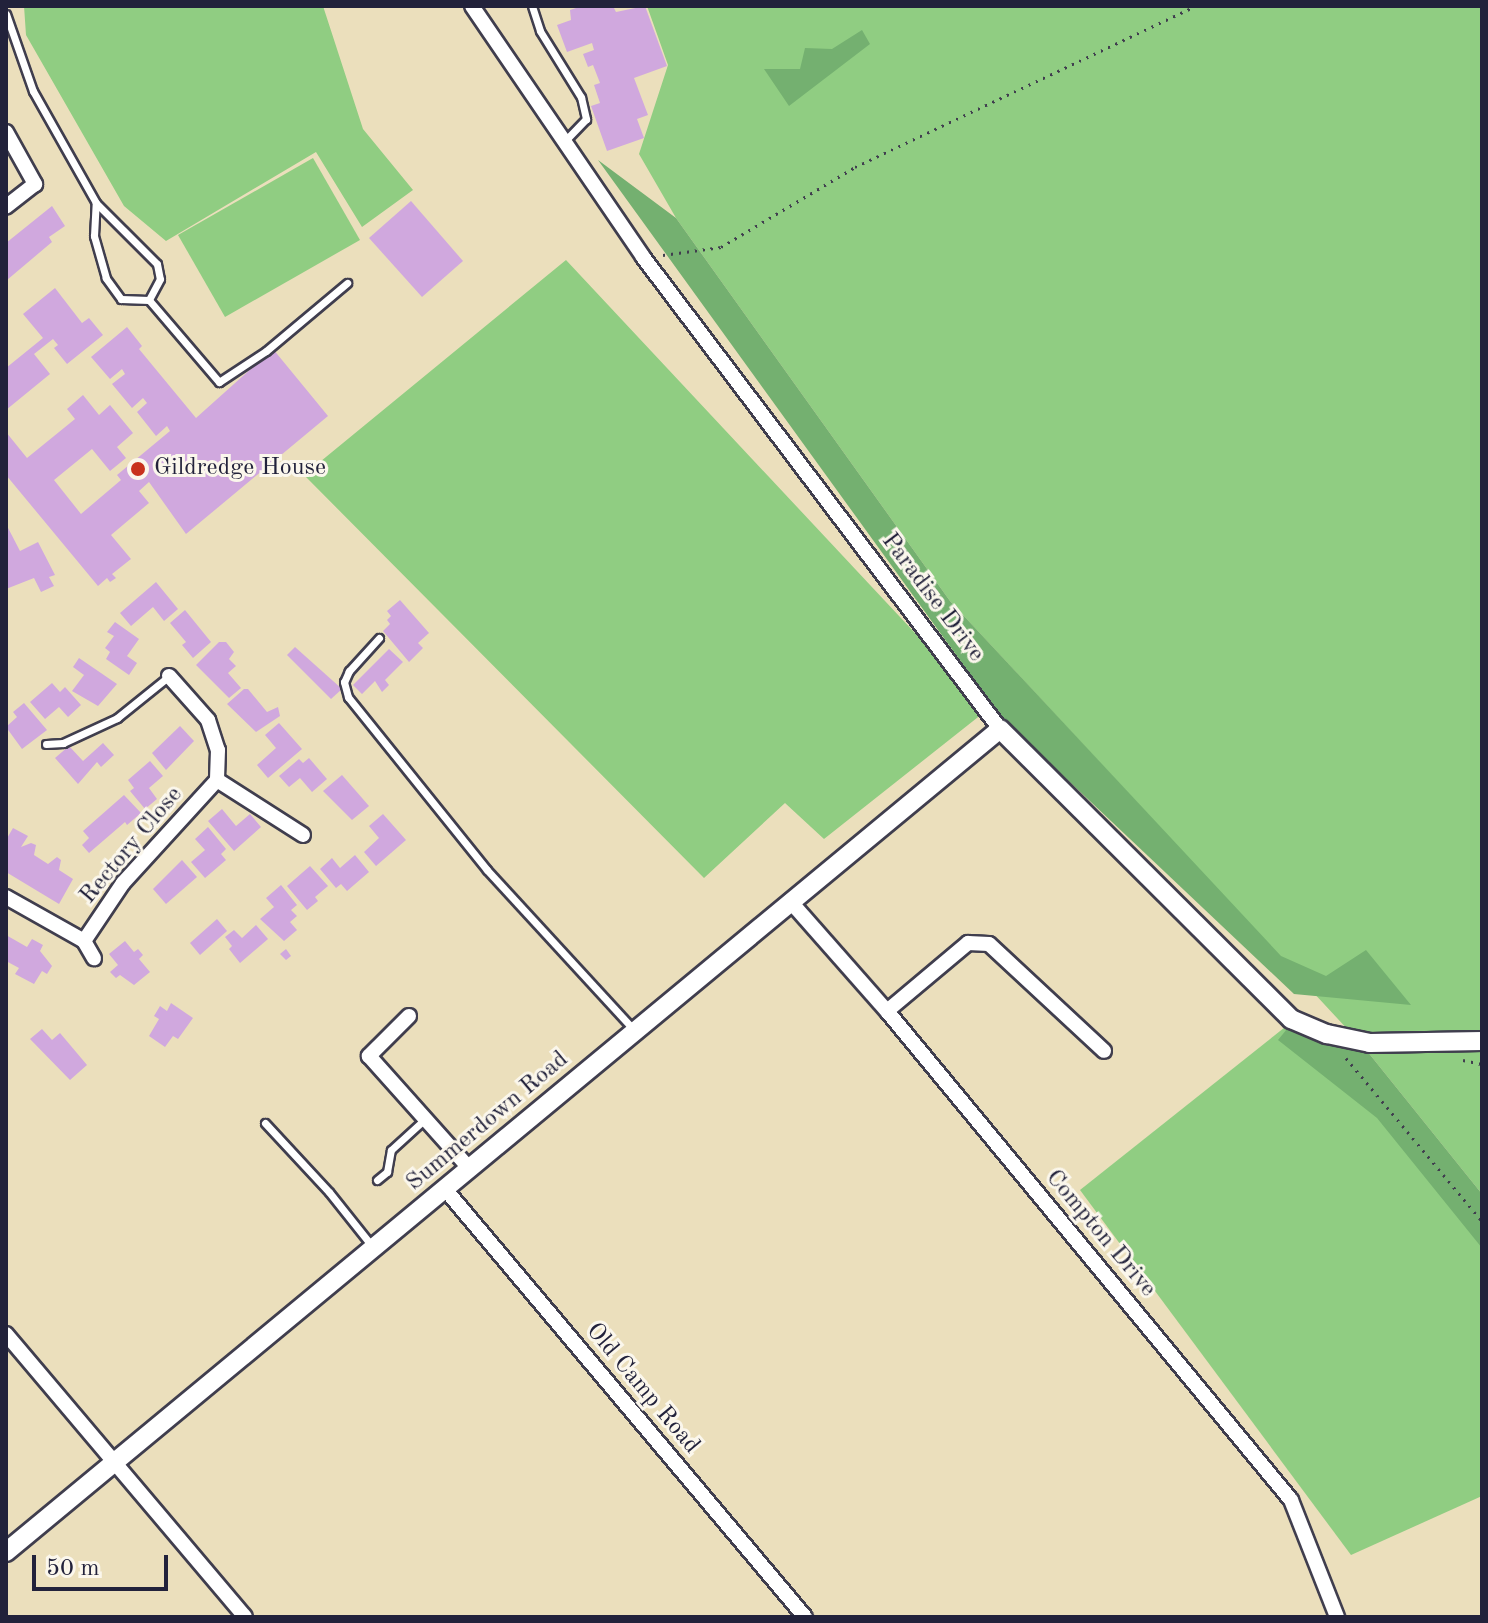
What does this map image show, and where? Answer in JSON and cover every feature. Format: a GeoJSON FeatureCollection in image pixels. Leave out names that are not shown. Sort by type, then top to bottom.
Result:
{"type":"FeatureCollection","features":[{"type":"Feature","properties":{"kind":"street","name":"Paradise Drive"},"geometry":{"type":"LineString","coordinates":[[472,6],[643,257],[1000,729],[1291,1019],[1327,1034],[1370,1043],[1482,1041]]}},
{"type":"Feature","properties":{"kind":"street"},"geometry":{"type":"LineString","coordinates":[[6,132],[35,184],[6,207]]}},
{"type":"Feature","properties":{"kind":"street","name":"Rectory Close"},"geometry":{"type":"LineString","coordinates":[[84,941],[123,883],[217,780],[218,750],[208,720],[169,676]]}},
{"type":"Feature","properties":{"kind":"street","name":"Summerdown Road"},"geometry":{"type":"LineString","coordinates":[[6,1552],[1000,729]]}},
{"type":"Feature","properties":{"kind":"street","name":"Rectory Close"},"geometry":{"type":"LineString","coordinates":[[217,780],[303,835]]}},
{"type":"Feature","properties":{"kind":"street"},"geometry":{"type":"LineString","coordinates":[[6,897],[84,941],[94,958]]}},
{"type":"Feature","properties":{"kind":"street","name":"Compton Drive"},"geometry":{"type":"LineString","coordinates":[[790,901],[887,1011],[1291,1500],[1337,1617]]}},
{"type":"Feature","properties":{"kind":"street"},"geometry":{"type":"LineString","coordinates":[[887,1011],[968,943],[989,944],[1104,1051]]}},
{"type":"Feature","properties":{"kind":"street"},"geometry":{"type":"LineString","coordinates":[[409,1016],[369,1056],[470,1169]]}},
{"type":"Feature","properties":{"kind":"street","name":"Old Camp Road"},"geometry":{"type":"LineString","coordinates":[[445,1189],[805,1617]]}},
{"type":"Feature","properties":{"kind":"street"},"geometry":{"type":"LineString","coordinates":[[6,1334],[245,1617]]}},
{"type":"Feature","properties":{"kind":"lane"},"geometry":{"type":"LineString","coordinates":[[532,6],[540,31],[581,97],[586,119],[564,142]]}},
{"type":"Feature","properties":{"kind":"lane"},"geometry":{"type":"LineString","coordinates":[[6,14],[33,91],[96,203],[157,264],[160,279],[149,300]]}},
{"type":"Feature","properties":{"kind":"lane"},"geometry":{"type":"LineString","coordinates":[[96,203],[94,236],[106,278],[121,299],[149,300],[219,382],[266,351],[347,283]]}},
{"type":"Feature","properties":{"kind":"lane"},"geometry":{"type":"LineString","coordinates":[[379,638],[349,671],[344,682],[348,697],[487,870],[636,1031]]}},
{"type":"Feature","properties":{"kind":"lane"},"geometry":{"type":"LineString","coordinates":[[46,744],[63,743],[117,718],[169,676]]}},
{"type":"Feature","properties":{"kind":"lane"},"geometry":{"type":"LineString","coordinates":[[377,1180],[387,1172],[391,1150],[425,1119]]}},
{"type":"Feature","properties":{"kind":"lane"},"geometry":{"type":"LineString","coordinates":[[265,1123],[329,1192],[373,1248]]}},
{"type":"Feature","properties":{"kind":"path"},"geometry":{"type":"LineString","coordinates":[[643,257],[721,247],[855,167],[1196,6]]}},
{"type":"Feature","properties":{"kind":"path"},"geometry":{"type":"LineString","coordinates":[[1327,1034],[1482,1221]]}},
{"type":"Feature","properties":{"kind":"green space"},"geometry":{"type":"Polygon","coordinates":[[[24,6],[323,6],[363,129],[413,190],[362,227],[316,152],[166,241],[124,206],[26,35],[24,6]]]}},
{"type":"Feature","properties":{"kind":"green space"},"geometry":{"type":"Polygon","coordinates":[[[647,6],[1482,6],[1482,1194],[1363,1046],[950,601],[676,218],[639,154],[668,65],[647,6]]]}},
{"type":"Feature","properties":{"kind":"green space"},"geometry":{"type":"Polygon","coordinates":[[[862,30],[870,44],[789,106],[764,69],[800,69],[805,48],[832,49],[862,30]]]}},
{"type":"Feature","properties":{"kind":"green space"},"geometry":{"type":"Polygon","coordinates":[[[313,158],[360,240],[225,317],[178,235],[313,158]]]}},
{"type":"Feature","properties":{"kind":"green space"},"geometry":{"type":"Polygon","coordinates":[[[598,160],[676,218],[950,601],[1281,956],[1326,976],[1366,950],[1411,1005],[1294,994],[1001,717],[598,160]]]}},
{"type":"Feature","properties":{"kind":"green space"},"geometry":{"type":"Polygon","coordinates":[[[566,260],[987,710],[824,839],[785,803],[704,878],[304,475],[566,260]]]}},
{"type":"Feature","properties":{"kind":"green space"},"geometry":{"type":"Polygon","coordinates":[[[1299,1016],[1482,1233],[1482,1496],[1351,1555],[1080,1190],[1299,1016]]]}},
{"type":"Feature","properties":{"kind":"green space"},"geometry":{"type":"Polygon","coordinates":[[[1287,1029],[1363,1046],[1482,1194],[1482,1248],[1377,1118],[1278,1040],[1287,1029]]]}},
{"type":"Feature","properties":{"kind":"building"},"geometry":{"type":"Polygon","coordinates":[[[582,6],[613,6],[616,12],[645,6],[667,66],[634,78],[648,115],[637,119],[644,138],[607,151],[591,106],[600,103],[594,85],[600,83],[593,65],[588,67],[583,54],[594,50],[592,43],[567,52],[557,25],[571,20],[570,10],[582,6]]]}},
{"type":"Feature","properties":{"kind":"building"},"geometry":{"type":"Polygon","coordinates":[[[411,201],[463,261],[422,297],[369,238],[411,201]]]}},
{"type":"Feature","properties":{"kind":"building"},"geometry":{"type":"Polygon","coordinates":[[[52,206],[65,226],[49,237],[52,242],[7,280],[6,243],[52,206]]]}},
{"type":"Feature","properties":{"kind":"building"},"geometry":{"type":"Polygon","coordinates":[[[55,288],[82,323],[89,318],[103,335],[67,364],[54,348],[58,345],[53,339],[34,354],[50,374],[6,410],[6,368],[43,338],[23,314],[55,288]]]}},
{"type":"Feature","properties":{"kind":"building"},"geometry":{"type":"Polygon","coordinates":[[[127,327],[142,346],[139,349],[196,418],[273,349],[328,416],[186,534],[149,482],[139,491],[149,503],[111,535],[131,559],[112,574],[116,578],[110,582],[107,578],[98,586],[6,475],[6,432],[27,458],[75,419],[67,409],[83,395],[99,415],[110,405],[133,433],[117,447],[126,458],[110,471],[92,449],[54,480],[81,514],[121,480],[117,475],[170,431],[167,426],[156,436],[137,412],[147,403],[143,398],[132,408],[112,384],[125,374],[122,369],[110,379],[91,357],[127,327]]]}},
{"type":"Feature","properties":{"kind":"building"},"geometry":{"type":"Polygon","coordinates":[[[6,524],[20,551],[38,542],[55,575],[49,577],[54,586],[41,592],[34,578],[6,589],[6,524]]]}},
{"type":"Feature","properties":{"kind":"building"},"geometry":{"type":"Polygon","coordinates":[[[156,582],[178,609],[164,621],[153,607],[131,626],[120,613],[156,582]]]}},
{"type":"Feature","properties":{"kind":"building"},"geometry":{"type":"Polygon","coordinates":[[[400,600],[429,633],[418,643],[423,648],[409,662],[383,631],[390,624],[387,620],[391,616],[387,611],[400,600]]]}},
{"type":"Feature","properties":{"kind":"building"},"geometry":{"type":"Polygon","coordinates":[[[185,610],[211,642],[193,658],[182,645],[186,642],[170,623],[185,610]]]}},
{"type":"Feature","properties":{"kind":"building"},"geometry":{"type":"Polygon","coordinates":[[[115,622],[139,639],[127,656],[137,663],[129,675],[106,659],[110,652],[105,648],[114,636],[107,632],[115,622]]]}},
{"type":"Feature","properties":{"kind":"building"},"geometry":{"type":"Polygon","coordinates":[[[219,642],[226,642],[234,652],[229,659],[236,666],[228,673],[241,688],[229,698],[196,665],[219,642]]]}},
{"type":"Feature","properties":{"kind":"building"},"geometry":{"type":"Polygon","coordinates":[[[295,647],[342,689],[331,699],[287,655],[295,647]]]}},
{"type":"Feature","properties":{"kind":"building"},"geometry":{"type":"Polygon","coordinates":[[[389,649],[403,662],[385,680],[389,685],[382,692],[375,681],[362,694],[353,685],[389,649]]]}},
{"type":"Feature","properties":{"kind":"building"},"geometry":{"type":"Polygon","coordinates":[[[79,658],[117,684],[98,706],[72,691],[84,675],[73,667],[79,658]]]}},
{"type":"Feature","properties":{"kind":"building"},"geometry":{"type":"Polygon","coordinates":[[[52,683],[60,692],[65,687],[81,705],[68,717],[59,707],[45,719],[30,702],[52,683]]]}},
{"type":"Feature","properties":{"kind":"building"},"geometry":{"type":"Polygon","coordinates":[[[248,689],[267,712],[278,707],[280,716],[256,732],[227,704],[248,689]]]}},
{"type":"Feature","properties":{"kind":"building"},"geometry":{"type":"Polygon","coordinates":[[[24,703],[47,730],[22,749],[6,727],[17,717],[13,712],[24,703]]]}},
{"type":"Feature","properties":{"kind":"building"},"geometry":{"type":"Polygon","coordinates":[[[279,723],[302,749],[268,778],[257,765],[276,748],[265,735],[279,723]]]}},
{"type":"Feature","properties":{"kind":"building"},"geometry":{"type":"Polygon","coordinates":[[[180,726],[194,741],[166,770],[152,753],[180,726]]]}},
{"type":"Feature","properties":{"kind":"building"},"geometry":{"type":"Polygon","coordinates":[[[103,743],[114,755],[101,767],[97,762],[78,784],[55,758],[69,746],[83,761],[103,743]]]}},
{"type":"Feature","properties":{"kind":"building"},"geometry":{"type":"Polygon","coordinates":[[[309,758],[327,779],[312,792],[300,778],[289,787],[279,776],[299,759],[303,763],[309,758]]]}},
{"type":"Feature","properties":{"kind":"building"},"geometry":{"type":"Polygon","coordinates":[[[150,761],[163,776],[149,788],[157,799],[145,809],[130,791],[134,788],[128,780],[150,761]]]}},
{"type":"Feature","properties":{"kind":"building"},"geometry":{"type":"Polygon","coordinates":[[[342,775],[369,806],[352,820],[323,791],[342,775]]]}},
{"type":"Feature","properties":{"kind":"building"},"geometry":{"type":"Polygon","coordinates":[[[124,795],[141,813],[127,825],[125,822],[89,853],[82,845],[89,838],[83,831],[124,795]]]}},
{"type":"Feature","properties":{"kind":"building"},"geometry":{"type":"Polygon","coordinates":[[[222,809],[236,826],[250,814],[261,827],[234,851],[208,821],[222,809]]]}},
{"type":"Feature","properties":{"kind":"building"},"geometry":{"type":"Polygon","coordinates":[[[383,814],[406,840],[376,866],[364,852],[379,838],[369,826],[383,814]]]}},
{"type":"Feature","properties":{"kind":"building"},"geometry":{"type":"Polygon","coordinates":[[[208,827],[226,849],[221,854],[226,860],[205,878],[191,862],[205,850],[195,839],[208,827]]]}},
{"type":"Feature","properties":{"kind":"building"},"geometry":{"type":"Polygon","coordinates":[[[13,828],[28,836],[21,847],[31,843],[36,845],[34,855],[48,864],[57,857],[61,860],[59,870],[73,879],[59,904],[6,872],[6,840],[13,828]]]}},
{"type":"Feature","properties":{"kind":"building"},"geometry":{"type":"Polygon","coordinates":[[[355,855],[369,872],[347,891],[341,884],[336,888],[320,869],[332,858],[340,868],[355,855]]]}},
{"type":"Feature","properties":{"kind":"building"},"geometry":{"type":"Polygon","coordinates":[[[182,860],[197,877],[166,904],[153,889],[182,860]]]}},
{"type":"Feature","properties":{"kind":"building"},"geometry":{"type":"Polygon","coordinates":[[[310,866],[328,886],[315,897],[318,901],[307,910],[287,886],[310,866]]]}},
{"type":"Feature","properties":{"kind":"building"},"geometry":{"type":"Polygon","coordinates":[[[281,885],[297,905],[291,910],[297,916],[290,922],[297,930],[284,941],[260,919],[274,907],[266,898],[281,885]]]}},
{"type":"Feature","properties":{"kind":"building"},"geometry":{"type":"Polygon","coordinates":[[[217,919],[227,931],[200,955],[190,943],[217,919]]]}},
{"type":"Feature","properties":{"kind":"building"},"geometry":{"type":"Polygon","coordinates":[[[256,925],[268,939],[240,963],[229,949],[232,946],[225,937],[234,930],[242,938],[256,925]]]}},
{"type":"Feature","properties":{"kind":"building"},"geometry":{"type":"Polygon","coordinates":[[[6,935],[27,947],[32,939],[43,945],[40,951],[52,966],[47,974],[42,971],[34,984],[15,974],[19,968],[6,961],[6,935]]]}},
{"type":"Feature","properties":{"kind":"building"},"geometry":{"type":"Polygon","coordinates":[[[125,941],[134,952],[138,949],[143,955],[139,959],[150,972],[134,985],[120,975],[116,978],[110,972],[118,965],[109,954],[125,941]]]}},
{"type":"Feature","properties":{"kind":"building"},"geometry":{"type":"Polygon","coordinates":[[[286,949],[291,956],[286,960],[280,954],[286,949]]]}},
{"type":"Feature","properties":{"kind":"building"},"geometry":{"type":"Polygon","coordinates":[[[171,1003],[193,1018],[178,1039],[173,1036],[165,1047],[149,1036],[159,1019],[154,1016],[160,1006],[167,1011],[171,1003]]]}},
{"type":"Feature","properties":{"kind":"building"},"geometry":{"type":"Polygon","coordinates":[[[42,1029],[52,1040],[60,1033],[87,1065],[70,1080],[30,1039],[42,1029]]]}},
{"type":"Feature","properties":{"kind":"place","name":"Gildredge House"},"geometry":{"type":"Point","coordinates":[138,469]}}]}
